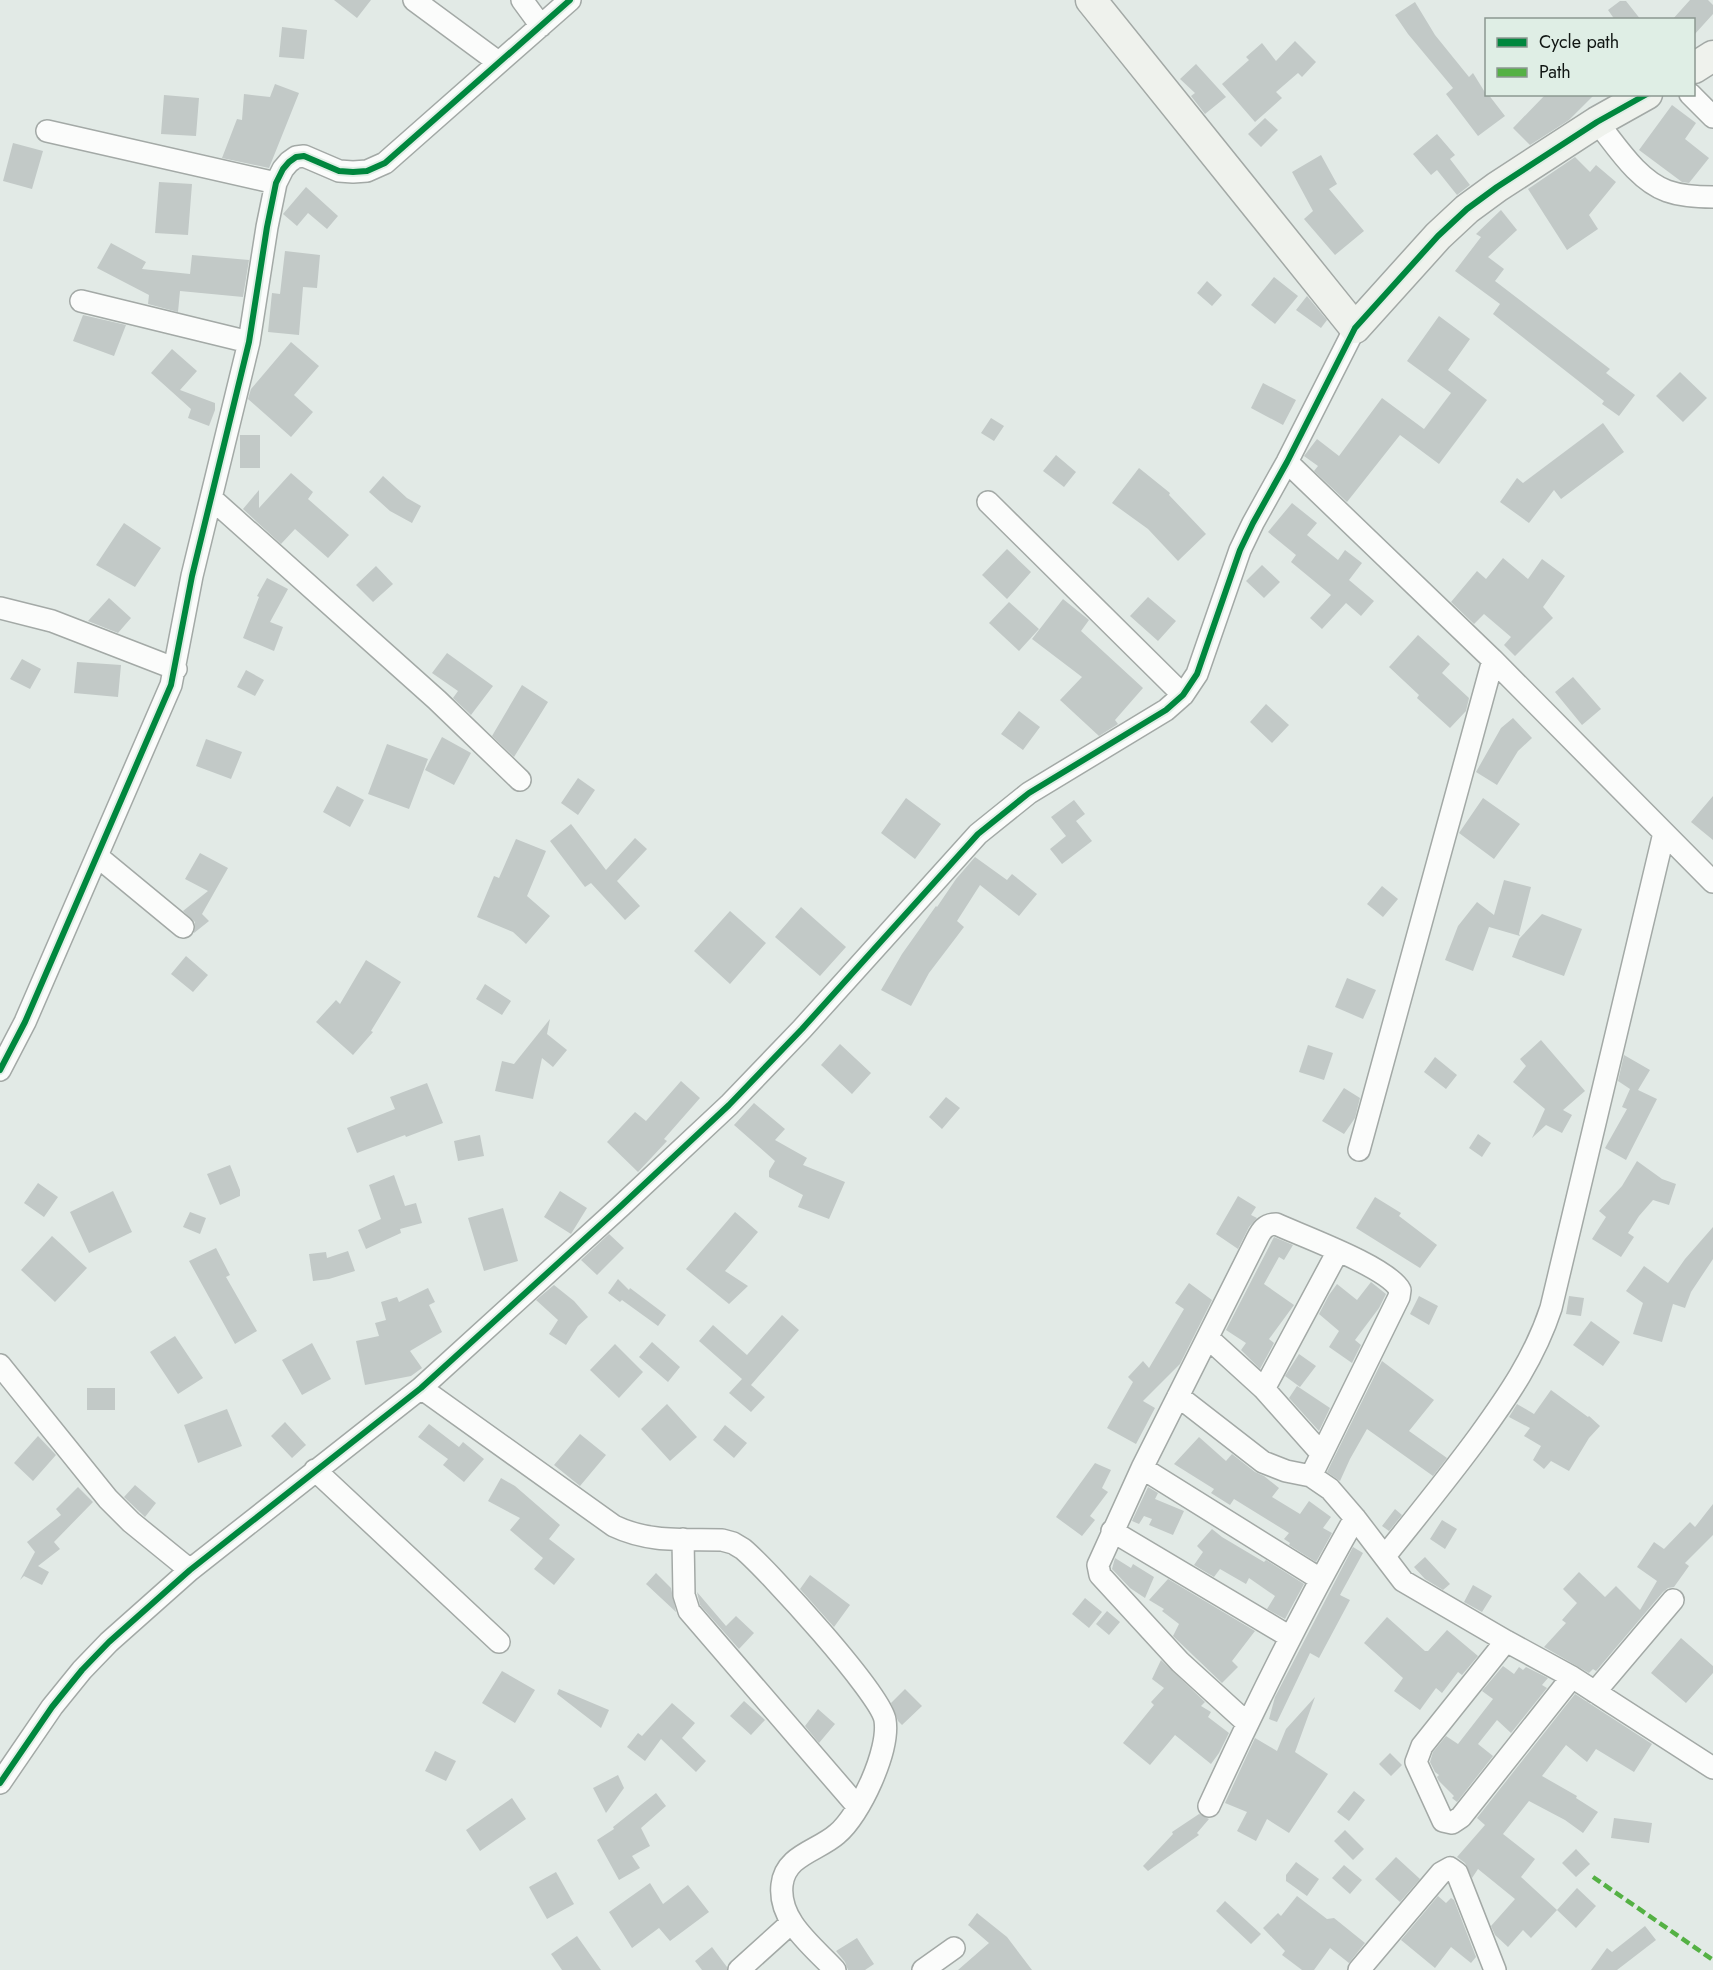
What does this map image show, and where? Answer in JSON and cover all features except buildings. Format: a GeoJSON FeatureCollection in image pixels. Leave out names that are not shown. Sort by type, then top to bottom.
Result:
{"type":"FeatureCollection","features":[{"type":"Feature","properties":{"kind":"street"},"geometry":{"type":"LineString","coordinates":[[414,0],[498,62]]}},
{"type":"Feature","properties":{"kind":"street"},"geometry":{"type":"LineString","coordinates":[[522,0],[541,26]]}},
{"type":"Feature","properties":{"kind":"street"},"geometry":{"type":"LineString","coordinates":[[0,1070],[25,1022],[98,856],[165,701],[176,669],[192,576],[249,342],[268,219],[276,183],[282,169],[296,157],[304,156],[339,171],[367,171],[385,163],[570,0]]}},
{"type":"Feature","properties":{"kind":"street"},"geometry":{"type":"LineString","coordinates":[[1102,4],[1355,327]]}},
{"type":"Feature","properties":{"kind":"street"},"geometry":{"type":"LineString","coordinates":[[1695,67],[1713,56]]}},
{"type":"Feature","properties":{"kind":"street"},"geometry":{"type":"LineString","coordinates":[[0,1783],[52,1707],[82,1670],[109,1642],[190,1570],[421,1388],[612,1214],[729,1105],[856,971],[978,834],[1029,793],[1166,710],[1183,694],[1197,674],[1205,656],[1240,550],[1355,327],[1438,236],[1467,209],[1597,122],[1643,96]]}},
{"type":"Feature","properties":{"kind":"street"},"geometry":{"type":"LineString","coordinates":[[1692,96],[1713,117]]}},
{"type":"Feature","properties":{"kind":"street"},"geometry":{"type":"LineString","coordinates":[[1597,122],[1650,182],[1679,194],[1713,198]]}},
{"type":"Feature","properties":{"kind":"street"},"geometry":{"type":"LineString","coordinates":[[47,131],[276,183]]}},
{"type":"Feature","properties":{"kind":"street"},"geometry":{"type":"LineString","coordinates":[[81,301],[249,342]]}},
{"type":"Feature","properties":{"kind":"street"},"geometry":{"type":"LineString","coordinates":[[1287,462],[1493,660],[1713,882]]}},
{"type":"Feature","properties":{"kind":"street"},"geometry":{"type":"LineString","coordinates":[[211,498],[437,700],[520,780]]}},
{"type":"Feature","properties":{"kind":"street"},"geometry":{"type":"LineString","coordinates":[[988,502],[1183,694]]}},
{"type":"Feature","properties":{"kind":"street"},"geometry":{"type":"LineString","coordinates":[[0,608],[52,621],[176,669]]}},
{"type":"Feature","properties":{"kind":"street"},"geometry":{"type":"LineString","coordinates":[[1359,1150],[1493,660]]}},
{"type":"Feature","properties":{"kind":"street"},"geometry":{"type":"LineString","coordinates":[[1385,1556],[1509,1395],[1542,1336],[1551,1308],[1664,833]]}},
{"type":"Feature","properties":{"kind":"street"},"geometry":{"type":"LineString","coordinates":[[98,856],[183,927]]}},
{"type":"Feature","properties":{"kind":"street"},"geometry":{"type":"LineString","coordinates":[[1247,1723],[1180,1662],[1098,1571],[1099,1559],[1142,1468],[1260,1232],[1265,1227],[1276,1224],[1338,1251],[1388,1277],[1400,1290],[1399,1298],[1311,1476]]}},
{"type":"Feature","properties":{"kind":"street"},"geometry":{"type":"LineString","coordinates":[[1264,1389],[1338,1251]]}},
{"type":"Feature","properties":{"kind":"street"},"geometry":{"type":"LineString","coordinates":[[1208,1338],[1264,1389],[1321,1453]]}},
{"type":"Feature","properties":{"kind":"street"},"geometry":{"type":"LineString","coordinates":[[0,1365],[108,1499],[190,1570]]}},
{"type":"Feature","properties":{"kind":"street"},"geometry":{"type":"LineString","coordinates":[[421,1388],[614,1526],[633,1535],[650,1538],[722,1540],[744,1549],[826,1638],[879,1704],[885,1718],[884,1747],[877,1768],[858,1807],[837,1835],[798,1858],[784,1876],[782,1886],[784,1906],[791,1923],[835,1970]]}},
{"type":"Feature","properties":{"kind":"street"},"geometry":{"type":"LineString","coordinates":[[1178,1396],[1263,1462],[1286,1471],[1311,1476],[1330,1489],[1385,1556],[1394,1572],[1408,1584],[1572,1677],[1713,1768]]}},
{"type":"Feature","properties":{"kind":"street"},"geometry":{"type":"LineString","coordinates":[[1142,1468],[1320,1578]]}},
{"type":"Feature","properties":{"kind":"street"},"geometry":{"type":"LineString","coordinates":[[315,1470],[499,1642]]}},
{"type":"Feature","properties":{"kind":"street"},"geometry":{"type":"LineString","coordinates":[[1209,1806],[1290,1637],[1320,1578],[1355,1518]]}},
{"type":"Feature","properties":{"kind":"street"},"geometry":{"type":"LineString","coordinates":[[1112,1531],[1290,1637]]}},
{"type":"Feature","properties":{"kind":"street"},"geometry":{"type":"LineString","coordinates":[[683,1539],[684,1595],[689,1611],[858,1807]]}},
{"type":"Feature","properties":{"kind":"street"},"geometry":{"type":"LineString","coordinates":[[1595,1692],[1673,1600]]}},
{"type":"Feature","properties":{"kind":"street"},"geometry":{"type":"LineString","coordinates":[[1506,1641],[1422,1746],[1417,1756],[1416,1762],[1443,1821],[1452,1823],[1461,1817],[1572,1677]]}},
{"type":"Feature","properties":{"kind":"street"},"geometry":{"type":"LineString","coordinates":[[1359,1970],[1443,1870],[1450,1868],[1457,1873],[1495,1970]]}},
{"type":"Feature","properties":{"kind":"street"},"geometry":{"type":"LineString","coordinates":[[739,1970],[791,1923]]}},
{"type":"Feature","properties":{"kind":"street"},"geometry":{"type":"LineString","coordinates":[[923,1970],[954,1948]]}},
{"type":"Feature","properties":{"kind":"marked path"},"geometry":{"type":"LineString","coordinates":[[1593,1877],[1713,1960]]}},
{"type":"Feature","properties":{"kind":"cycle path"},"geometry":{"type":"LineString","coordinates":[[0,1070],[25,1022],[171,685],[192,576],[249,342],[276,183],[283,169],[296,157],[304,156],[339,171],[367,171],[385,163],[570,0]]}},
{"type":"Feature","properties":{"kind":"cycle path"},"geometry":{"type":"LineString","coordinates":[[0,1783],[52,1707],[82,1670],[109,1642],[190,1570],[421,1388],[621,1206],[729,1105],[802,1029],[978,834],[1029,793],[1166,710],[1183,695],[1197,674],[1240,550],[1355,328],[1438,236],[1467,209],[1597,122],[1643,96]]}}]}
